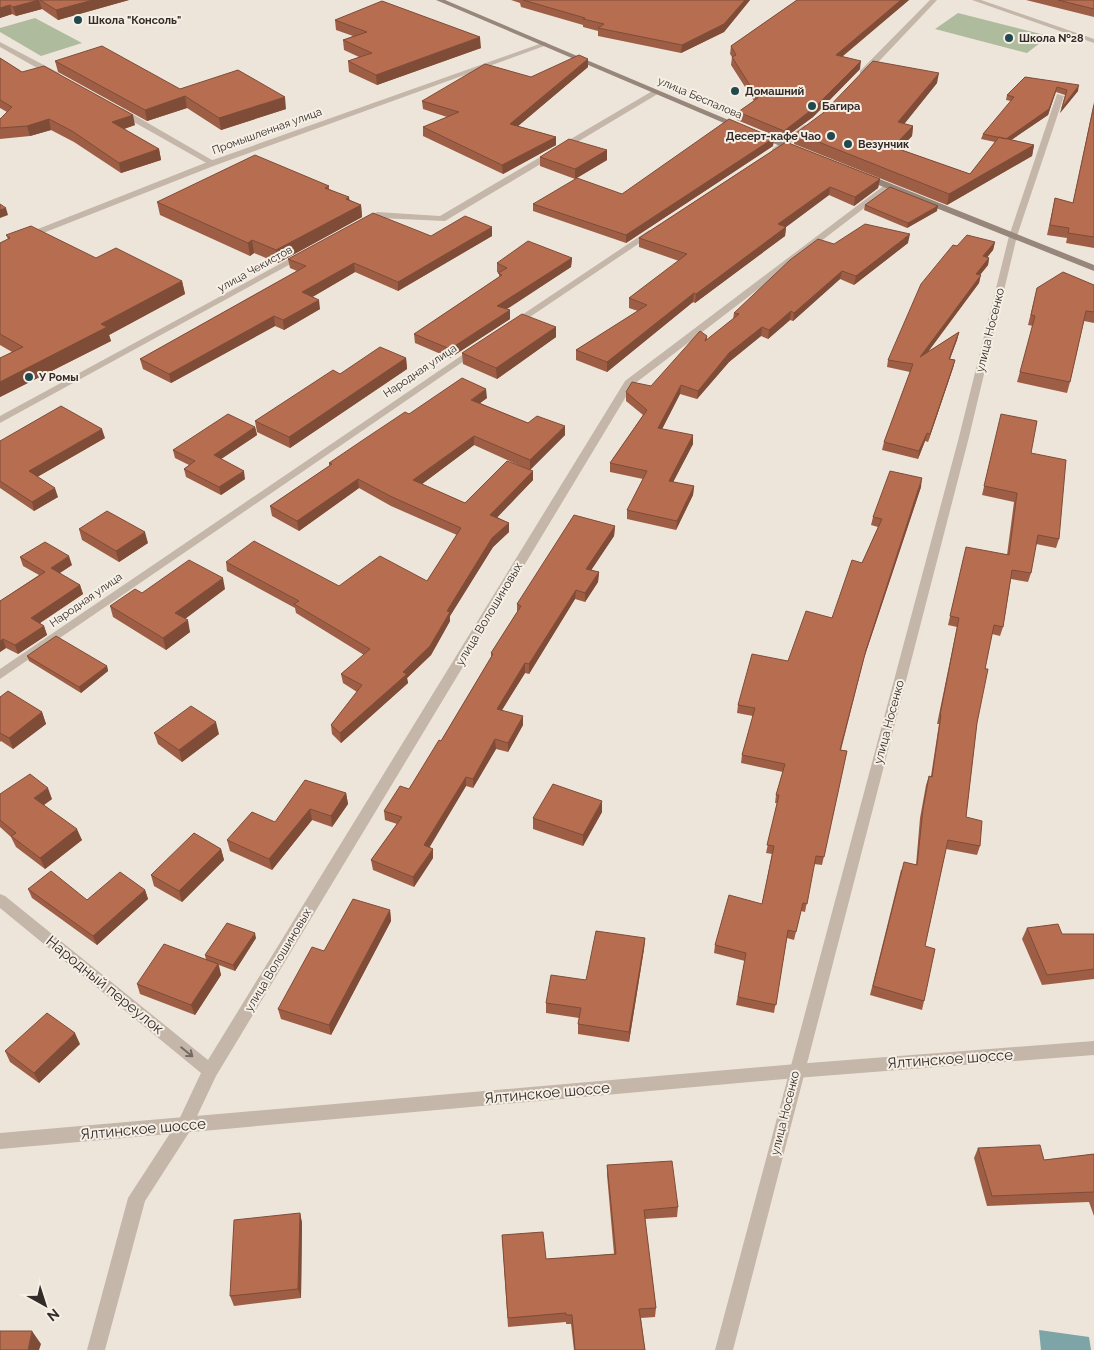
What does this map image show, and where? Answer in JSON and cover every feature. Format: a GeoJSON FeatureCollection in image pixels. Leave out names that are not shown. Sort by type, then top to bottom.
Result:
{"type":"FeatureCollection","features":[{"type":"Feature","properties":{"kind":"main road","name":"улица Беспалова"},"geometry":{"type":"LineString","coordinates":[[439,0],[811,155]]}},
{"type":"Feature","properties":{"kind":"main road"},"geometry":{"type":"LineString","coordinates":[[854,172],[1094,268]]}},
{"type":"Feature","properties":{"kind":"street"},"geometry":{"type":"LineString","coordinates":[[856,80],[934,0]]}},
{"type":"Feature","properties":{"kind":"street"},"geometry":{"type":"LineString","coordinates":[[975,0],[1094,41]]}},
{"type":"Feature","properties":{"kind":"street"},"geometry":{"type":"LineString","coordinates":[[0,44],[60,77]]}},
{"type":"Feature","properties":{"kind":"street","name":"Промышленная улица"},"geometry":{"type":"LineString","coordinates":[[0,247],[213,163],[545,44]]}},
{"type":"Feature","properties":{"kind":"street"},"geometry":{"type":"LineString","coordinates":[[360,225],[377,215],[442,219],[657,92]]}},
{"type":"Feature","properties":{"kind":"street","name":"улица Носенко"},"geometry":{"type":"LineString","coordinates":[[724,1350],[964,437],[1013,236],[1060,96]]}},
{"type":"Feature","properties":{"kind":"street"},"geometry":{"type":"LineString","coordinates":[[111,106],[213,163]]}},
{"type":"Feature","properties":{"kind":"street"},"geometry":{"type":"LineString","coordinates":[[768,156],[817,120]]}},
{"type":"Feature","properties":{"kind":"street","name":"улица Волошиновых"},"geometry":{"type":"LineString","coordinates":[[96,1350],[137,1198],[184,1126],[210,1071],[629,383],[889,186]]}},
{"type":"Feature","properties":{"kind":"street"},"geometry":{"type":"LineString","coordinates":[[502,332],[660,227]]}},
{"type":"Feature","properties":{"kind":"street","name":"улица Чекистов"},"geometry":{"type":"LineString","coordinates":[[0,420],[316,249]]}},
{"type":"Feature","properties":{"kind":"street","name":"Народная улица"},"geometry":{"type":"LineString","coordinates":[[0,675],[485,342]]}},
{"type":"Feature","properties":{"kind":"street","name":"Народный переулок"},"geometry":{"type":"LineString","coordinates":[[0,900],[210,1071]]}},
{"type":"Feature","properties":{"kind":"street","name":"Ялтинское шоссе"},"geometry":{"type":"LineString","coordinates":[[0,1141],[796,1071],[1094,1048]]}},
{"type":"Feature","properties":{"kind":"green space"},"geometry":{"type":"Polygon","coordinates":[[[958,13],[1049,36],[1027,53],[935,29],[958,13]]]}},
{"type":"Feature","properties":{"kind":"green space"},"geometry":{"type":"Polygon","coordinates":[[[35,18],[82,43],[41,56],[0,32],[0,28],[35,18]]]}},
{"type":"Feature","properties":{"kind":"water"},"geometry":{"type":"Polygon","coordinates":[[[1039,1330],[1089,1337],[1091,1350],[1041,1350],[1039,1330]]]}},
{"type":"Feature","properties":{"kind":"building"},"geometry":{"type":"Polygon","coordinates":[[[0,0],[39,0],[13,7],[10,5],[0,8],[0,0]]]}},
{"type":"Feature","properties":{"kind":"building"},"geometry":{"type":"Polygon","coordinates":[[[40,0],[93,0],[56,10],[40,0]]]}},
{"type":"Feature","properties":{"kind":"building"},"geometry":{"type":"Polygon","coordinates":[[[523,0],[745,0],[724,24],[682,45],[598,28],[604,24],[523,0]]]}},
{"type":"Feature","properties":{"kind":"building"},"geometry":{"type":"Polygon","coordinates":[[[797,0],[901,0],[836,55],[861,61],[814,108],[784,131],[738,112],[758,98],[732,57],[736,55],[731,46],[797,0]]]}},
{"type":"Feature","properties":{"kind":"building"},"geometry":{"type":"Polygon","coordinates":[[[1058,0],[1094,0],[1094,9],[1058,0]]]}},
{"type":"Feature","properties":{"kind":"building"},"geometry":{"type":"Polygon","coordinates":[[[382,1],[480,37],[376,75],[348,61],[372,53],[343,40],[367,32],[335,20],[382,1]]]}},
{"type":"Feature","properties":{"kind":"building"},"geometry":{"type":"Polygon","coordinates":[[[102,46],[180,89],[238,70],[285,97],[219,118],[185,96],[145,110],[55,61],[102,46]]]}},
{"type":"Feature","properties":{"kind":"building"},"geometry":{"type":"Polygon","coordinates":[[[579,55],[588,59],[510,124],[556,137],[502,165],[423,127],[459,112],[422,101],[485,64],[531,77],[579,55]]]}},
{"type":"Feature","properties":{"kind":"building"},"geometry":{"type":"Polygon","coordinates":[[[0,58],[22,72],[44,66],[133,115],[112,122],[159,149],[119,163],[72,131],[49,119],[27,126],[0,128],[0,119],[12,107],[0,100],[0,58]]]}},
{"type":"Feature","properties":{"kind":"building"},"geometry":{"type":"Polygon","coordinates":[[[873,61],[939,73],[898,122],[913,126],[893,147],[970,174],[999,137],[1034,145],[949,194],[796,133],[823,113],[873,61]]]}},
{"type":"Feature","properties":{"kind":"building"},"geometry":{"type":"Polygon","coordinates":[[[1025,77],[1079,85],[1062,108],[1067,90],[1057,87],[1049,109],[1006,139],[983,134],[1014,97],[1007,95],[1025,77]]]}},
{"type":"Feature","properties":{"kind":"building"},"geometry":{"type":"Polygon","coordinates":[[[1094,105],[1094,237],[1068,233],[1069,228],[1050,225],[1055,198],[1073,203],[1094,105]]]}},
{"type":"Feature","properties":{"kind":"building"},"geometry":{"type":"Polygon","coordinates":[[[729,119],[774,138],[626,235],[533,204],[577,178],[622,194],[729,119]]]}},
{"type":"Feature","properties":{"kind":"building"},"geometry":{"type":"Polygon","coordinates":[[[569,139],[607,150],[575,169],[540,157],[569,139]]]}},
{"type":"Feature","properties":{"kind":"building"},"geometry":{"type":"Polygon","coordinates":[[[786,142],[880,179],[855,197],[830,187],[778,224],[786,227],[696,294],[694,293],[607,362],[576,350],[647,305],[629,298],[687,254],[639,238],[786,142]]]}},
{"type":"Feature","properties":{"kind":"building"},"geometry":{"type":"Polygon","coordinates":[[[255,155],[329,186],[325,188],[349,197],[346,199],[361,205],[276,250],[252,240],[248,243],[157,202],[255,155]]]}},
{"type":"Feature","properties":{"kind":"building"},"geometry":{"type":"Polygon","coordinates":[[[890,187],[938,206],[908,223],[865,205],[890,187]]]}},
{"type":"Feature","properties":{"kind":"building"},"geometry":{"type":"Polygon","coordinates":[[[0,204],[6,208],[0,210],[0,204]]]}},
{"type":"Feature","properties":{"kind":"building"},"geometry":{"type":"Polygon","coordinates":[[[373,213],[431,236],[465,216],[492,227],[398,282],[354,263],[302,292],[319,300],[283,320],[274,316],[169,374],[140,359],[306,266],[288,259],[373,213]]]}},
{"type":"Feature","properties":{"kind":"building"},"geometry":{"type":"Polygon","coordinates":[[[865,224],[910,234],[856,276],[842,271],[794,313],[791,311],[769,330],[762,327],[729,353],[698,391],[681,385],[658,428],[693,435],[669,481],[694,486],[677,521],[627,510],[647,471],[610,463],[647,410],[626,392],[632,382],[651,386],[700,331],[707,336],[705,341],[739,314],[734,313],[790,260],[818,239],[834,244],[865,224]]]}},
{"type":"Feature","properties":{"kind":"building"},"geometry":{"type":"Polygon","coordinates":[[[31,226],[96,258],[116,248],[182,281],[101,324],[107,327],[0,382],[0,358],[23,347],[0,334],[0,243],[10,238],[6,235],[31,226]]]}},
{"type":"Feature","properties":{"kind":"building"},"geometry":{"type":"Polygon","coordinates":[[[967,235],[995,242],[983,256],[989,258],[976,274],[981,275],[920,357],[959,332],[949,359],[955,360],[930,434],[927,433],[919,451],[884,442],[913,364],[888,360],[921,284],[953,245],[957,246],[967,235]]]}},
{"type":"Feature","properties":{"kind":"building"},"geometry":{"type":"Polygon","coordinates":[[[528,241],[572,258],[497,306],[510,310],[450,349],[414,334],[502,275],[498,273],[507,268],[497,263],[528,241]]]}},
{"type":"Feature","properties":{"kind":"building"},"geometry":{"type":"Polygon","coordinates":[[[1063,272],[1094,285],[1094,312],[1086,311],[1070,382],[1020,372],[1035,316],[1031,315],[1037,288],[1063,272]]]}},
{"type":"Feature","properties":{"kind":"building"},"geometry":{"type":"Polygon","coordinates":[[[522,314],[556,327],[496,368],[462,353],[522,314]]]}},
{"type":"Feature","properties":{"kind":"building"},"geometry":{"type":"Polygon","coordinates":[[[380,347],[406,358],[289,437],[255,421],[333,370],[340,374],[380,347]]]}},
{"type":"Feature","properties":{"kind":"building"},"geometry":{"type":"Polygon","coordinates":[[[462,378],[486,389],[471,400],[528,423],[537,416],[565,426],[530,460],[474,436],[413,480],[465,503],[507,461],[533,471],[490,515],[509,523],[492,538],[447,611],[450,612],[430,646],[403,672],[407,674],[340,733],[331,725],[362,685],[341,674],[370,649],[294,604],[299,601],[226,562],[254,541],[339,586],[380,556],[427,581],[461,528],[390,496],[358,479],[297,521],[270,506],[332,464],[329,463],[405,412],[409,414],[462,378]]]}},
{"type":"Feature","properties":{"kind":"building"},"geometry":{"type":"Polygon","coordinates":[[[61,406],[102,429],[29,471],[55,488],[32,502],[0,481],[0,441],[61,406]]]}},
{"type":"Feature","properties":{"kind":"building"},"geometry":{"type":"Polygon","coordinates":[[[228,414],[255,427],[214,455],[244,471],[219,487],[184,469],[195,461],[173,450],[228,414]]]}},
{"type":"Feature","properties":{"kind":"building"},"geometry":{"type":"Polygon","coordinates":[[[1001,414],[1037,421],[1031,453],[1066,460],[1059,539],[1038,535],[1031,573],[1012,570],[1003,627],[994,625],[985,669],[988,669],[977,723],[966,817],[982,821],[980,846],[948,840],[925,946],[935,949],[924,1001],[873,986],[904,862],[917,865],[923,809],[929,776],[932,777],[940,715],[959,618],[950,616],[966,547],[1009,555],[1017,493],[984,486],[1001,414]]]}},
{"type":"Feature","properties":{"kind":"building"},"geometry":{"type":"Polygon","coordinates":[[[890,471],[922,478],[866,650],[840,750],[847,751],[824,857],[816,856],[807,904],[803,903],[796,932],[788,930],[776,1005],[738,997],[746,953],[715,945],[729,895],[762,904],[774,846],[767,845],[779,795],[776,795],[785,764],[742,755],[755,708],[738,705],[752,654],[788,661],[806,611],[832,618],[852,560],[862,563],[882,519],[873,517],[890,471]]]}},
{"type":"Feature","properties":{"kind":"building"},"geometry":{"type":"Polygon","coordinates":[[[107,511],[145,532],[116,551],[79,529],[107,511]]]}},
{"type":"Feature","properties":{"kind":"building"},"geometry":{"type":"Polygon","coordinates":[[[574,515],[615,526],[586,569],[599,572],[585,593],[576,590],[529,664],[525,663],[497,709],[523,716],[508,743],[495,739],[473,779],[466,777],[424,845],[433,849],[413,877],[371,860],[402,817],[384,811],[400,786],[409,789],[439,740],[441,741],[493,654],[491,653],[521,606],[517,604],[574,515]]]}},
{"type":"Feature","properties":{"kind":"building"},"geometry":{"type":"Polygon","coordinates":[[[45,542],[69,556],[51,568],[80,585],[31,618],[44,626],[15,645],[3,639],[0,641],[0,601],[45,572],[20,557],[45,542]]]}},
{"type":"Feature","properties":{"kind":"building"},"geometry":{"type":"Polygon","coordinates":[[[189,560],[223,578],[175,613],[188,620],[163,638],[110,606],[135,589],[142,593],[189,560]]]}},
{"type":"Feature","properties":{"kind":"building"},"geometry":{"type":"Polygon","coordinates":[[[56,636],[107,666],[79,687],[27,656],[56,636]]]}},
{"type":"Feature","properties":{"kind":"building"},"geometry":{"type":"Polygon","coordinates":[[[8,691],[42,712],[9,738],[0,733],[0,697],[8,691]]]}},
{"type":"Feature","properties":{"kind":"building"},"geometry":{"type":"Polygon","coordinates":[[[191,706],[216,722],[179,750],[154,733],[191,706]]]}},
{"type":"Feature","properties":{"kind":"building"},"geometry":{"type":"Polygon","coordinates":[[[30,774],[48,788],[34,798],[77,829],[40,858],[11,836],[16,833],[0,820],[0,794],[30,774]]]}},
{"type":"Feature","properties":{"kind":"building"},"geometry":{"type":"Polygon","coordinates":[[[305,780],[346,793],[331,816],[310,809],[269,859],[227,840],[252,812],[275,822],[305,780]]]}},
{"type":"Feature","properties":{"kind":"building"},"geometry":{"type":"Polygon","coordinates":[[[553,784],[602,801],[583,835],[533,818],[553,784]]]}},
{"type":"Feature","properties":{"kind":"building"},"geometry":{"type":"Polygon","coordinates":[[[194,833],[221,849],[179,891],[151,875],[194,833]]]}},
{"type":"Feature","properties":{"kind":"building"},"geometry":{"type":"Polygon","coordinates":[[[51,871],[87,900],[120,872],[145,890],[93,936],[28,889],[51,871]]]}},
{"type":"Feature","properties":{"kind":"building"},"geometry":{"type":"Polygon","coordinates":[[[353,899],[390,910],[329,1025],[278,1009],[312,947],[324,951],[353,899]]]}},
{"type":"Feature","properties":{"kind":"building"},"geometry":{"type":"Polygon","coordinates":[[[227,923],[255,933],[233,965],[205,955],[227,923]]]}},
{"type":"Feature","properties":{"kind":"building"},"geometry":{"type":"Polygon","coordinates":[[[1058,924],[1062,934],[1094,934],[1094,969],[1047,975],[1027,928],[1058,924]]]}},
{"type":"Feature","properties":{"kind":"building"},"geometry":{"type":"Polygon","coordinates":[[[596,931],[645,938],[629,1032],[578,1024],[581,1008],[546,1003],[551,975],[586,980],[596,931]]]}},
{"type":"Feature","properties":{"kind":"building"},"geometry":{"type":"Polygon","coordinates":[[[164,944],[218,964],[191,1005],[137,984],[164,944]]]}},
{"type":"Feature","properties":{"kind":"building"},"geometry":{"type":"Polygon","coordinates":[[[47,1013],[75,1033],[34,1073],[5,1051],[47,1013]]]}},
{"type":"Feature","properties":{"kind":"building"},"geometry":{"type":"Polygon","coordinates":[[[1040,1145],[1044,1160],[1094,1154],[1094,1192],[992,1196],[978,1148],[1040,1145]]]}},
{"type":"Feature","properties":{"kind":"building"},"geometry":{"type":"Polygon","coordinates":[[[672,1161],[678,1207],[644,1210],[656,1308],[639,1309],[645,1350],[575,1350],[572,1315],[566,1315],[566,1313],[508,1318],[502,1235],[543,1232],[546,1259],[616,1254],[607,1165],[672,1161]]]}},
{"type":"Feature","properties":{"kind":"building"},"geometry":{"type":"Polygon","coordinates":[[[300,1213],[298,1289],[230,1296],[234,1220],[300,1213]]]}},
{"type":"Feature","properties":{"kind":"building"},"geometry":{"type":"Polygon","coordinates":[[[0,1331],[32,1331],[28,1350],[0,1350],[0,1331]]]}},
{"type":"Feature","properties":{"kind":"place","name":"Школа \"Консоль\""},"geometry":{"type":"Point","coordinates":[78,20]}},
{"type":"Feature","properties":{"kind":"place","name":"Школа №28"},"geometry":{"type":"Point","coordinates":[1009,38]}},
{"type":"Feature","properties":{"kind":"place","name":"Домашний"},"geometry":{"type":"Point","coordinates":[735,91]}},
{"type":"Feature","properties":{"kind":"place","name":"Багира"},"geometry":{"type":"Point","coordinates":[812,106]}},
{"type":"Feature","properties":{"kind":"place","name":"Десерт-кафе Чао"},"geometry":{"type":"Point","coordinates":[831,136]}},
{"type":"Feature","properties":{"kind":"place","name":"Везунчик"},"geometry":{"type":"Point","coordinates":[848,144]}},
{"type":"Feature","properties":{"kind":"place","name":"У Ромы"},"geometry":{"type":"Point","coordinates":[29,377]}}]}
